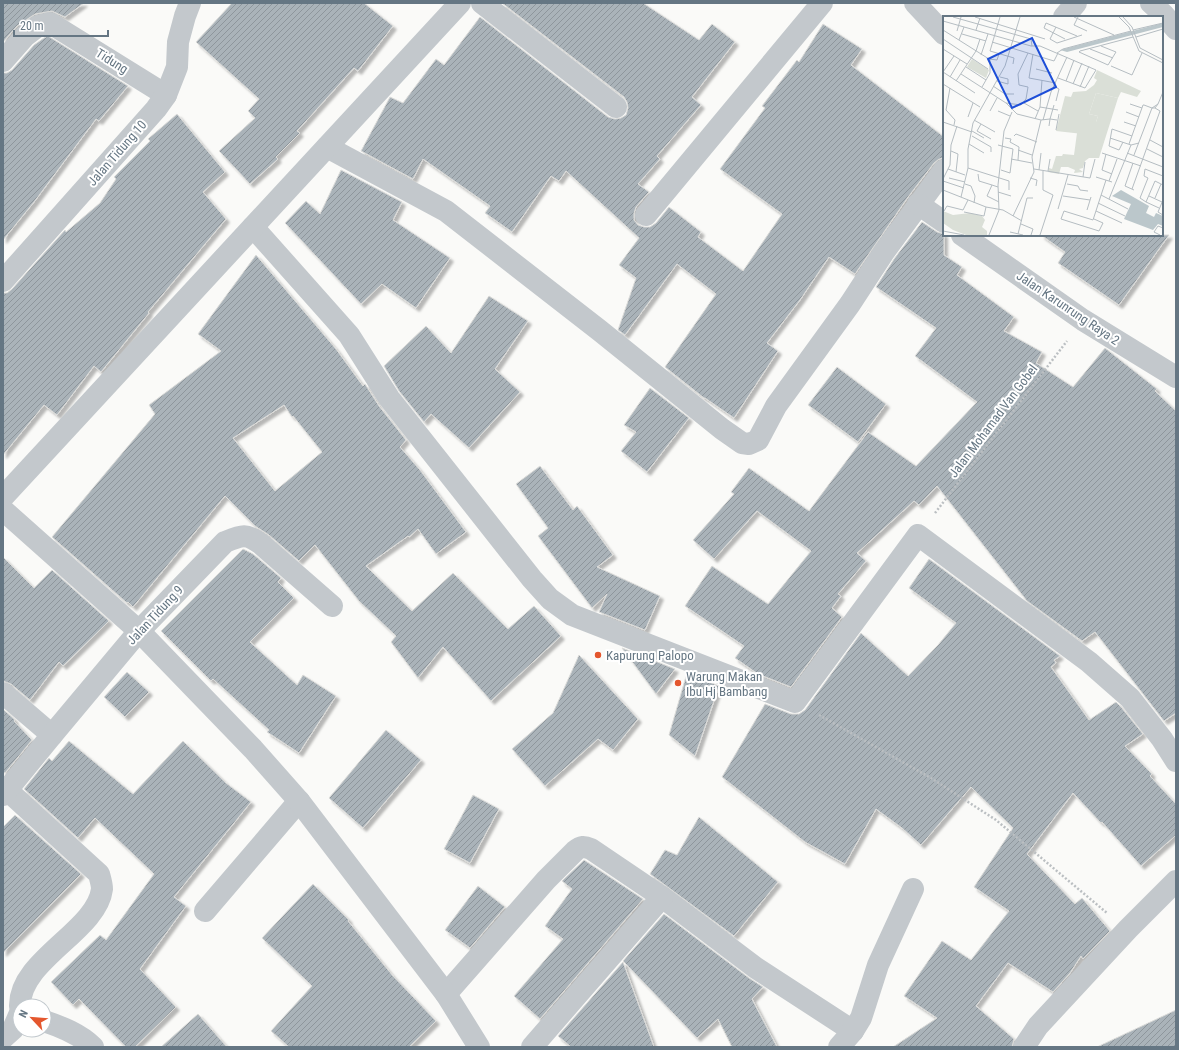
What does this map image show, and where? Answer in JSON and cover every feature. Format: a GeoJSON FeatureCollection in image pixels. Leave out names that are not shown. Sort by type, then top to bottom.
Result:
{"type":"FeatureCollection","features":[{"type":"Feature","properties":{"kind":"street","name":"Jalan Tidung 10"},"geometry":{"type":"LineString","coordinates":[[3,281],[156,109],[166,95],[177,67],[178,42],[190,3]]}},
{"type":"Feature","properties":{"kind":"street"},"geometry":{"type":"LineString","coordinates":[[3,497],[460,3]]}},
{"type":"Feature","properties":{"kind":"street"},"geometry":{"type":"LineString","coordinates":[[482,3],[616,107]]}},
{"type":"Feature","properties":{"kind":"street"},"geometry":{"type":"LineString","coordinates":[[646,215],[822,3]]}},
{"type":"Feature","properties":{"kind":"street"},"geometry":{"type":"LineString","coordinates":[[915,3],[943,33]]}},
{"type":"Feature","properties":{"kind":"street"},"geometry":{"type":"LineString","coordinates":[[1065,16],[1076,3]]}},
{"type":"Feature","properties":{"kind":"street","name":"Tidung"},"geometry":{"type":"LineString","coordinates":[[3,61],[25,36],[38,26],[50,23],[166,95]]}},
{"type":"Feature","properties":{"kind":"street"},"geometry":{"type":"LineString","coordinates":[[327,147],[446,212],[599,330],[722,429],[742,443],[749,444],[758,440],[776,406],[850,304],[918,204],[943,171]]}},
{"type":"Feature","properties":{"kind":"street"},"geometry":{"type":"LineString","coordinates":[[918,204],[943,221]]}},
{"type":"Feature","properties":{"kind":"street"},"geometry":{"type":"LineString","coordinates":[[253,227],[349,335],[389,398],[532,579],[550,599],[572,615],[794,702],[918,535],[1089,662],[1130,698],[1162,739],[1176,761]]}},
{"type":"Feature","properties":{"kind":"street","name":"Jalan Karunrung Raya 2"},"geometry":{"type":"LineString","coordinates":[[963,236],[1083,320],[1176,377]]}},
{"type":"Feature","properties":{"kind":"street"},"geometry":{"type":"LineString","coordinates":[[3,510],[139,631],[253,749],[299,801],[446,994],[479,1047]]}},
{"type":"Feature","properties":{"kind":"street","name":"Jalan Tidung 9"},"geometry":{"type":"LineString","coordinates":[[5,793],[139,631],[225,542],[238,536],[251,537],[332,606]]}},
{"type":"Feature","properties":{"kind":"street"},"geometry":{"type":"LineString","coordinates":[[3,693],[52,735]]}},
{"type":"Feature","properties":{"kind":"street"},"geometry":{"type":"LineString","coordinates":[[5,793],[99,874],[102,887],[94,911],[38,967],[24,987],[21,998]]}},
{"type":"Feature","properties":{"kind":"street"},"geometry":{"type":"LineString","coordinates":[[205,911],[299,801]]}},
{"type":"Feature","properties":{"kind":"street"},"geometry":{"type":"LineString","coordinates":[[446,994],[546,880],[579,847],[585,846],[662,897],[756,968],[853,1031]]}},
{"type":"Feature","properties":{"kind":"street"},"geometry":{"type":"LineString","coordinates":[[1024,1047],[1038,1026],[1176,881]]}},
{"type":"Feature","properties":{"kind":"street"},"geometry":{"type":"LineString","coordinates":[[838,1047],[853,1031],[862,1018],[878,965],[913,889]]}},
{"type":"Feature","properties":{"kind":"street"},"geometry":{"type":"LineString","coordinates":[[532,1047],[662,897]]}},
{"type":"Feature","properties":{"kind":"street"},"geometry":{"type":"LineString","coordinates":[[52,1024],[60,1026],[86,1040],[93,1047]]}},
{"type":"Feature","properties":{"kind":"street"},"geometry":{"type":"LineString","coordinates":[[3,1038],[12,1030]]}},
{"type":"Feature","properties":{"kind":"path","name":"Jalan Mohamad Van Gobel"},"geometry":{"type":"LineString","coordinates":[[918,535],[1083,320]]}},
{"type":"Feature","properties":{"kind":"path"},"geometry":{"type":"LineString","coordinates":[[794,702],[858,736],[931,778],[996,820],[1128,930]]}},
{"type":"Feature","properties":{"kind":"building"},"geometry":{"type":"Polygon","coordinates":[[[3,3],[84,3],[65,17],[52,11],[35,14],[17,26],[3,42],[3,3]]]}},
{"type":"Feature","properties":{"kind":"building"},"geometry":{"type":"Polygon","coordinates":[[[232,3],[364,3],[393,26],[358,71],[354,68],[297,131],[300,133],[276,157],[278,159],[250,184],[219,151],[255,118],[248,111],[259,99],[196,42],[232,3]]]}},
{"type":"Feature","properties":{"kind":"building"},"geometry":{"type":"Polygon","coordinates":[[[502,3],[643,3],[699,40],[712,24],[735,42],[692,97],[701,105],[657,156],[660,159],[638,184],[649,192],[636,207],[634,220],[638,225],[650,227],[656,223],[669,207],[701,232],[698,237],[743,271],[782,214],[720,169],[765,108],[762,106],[797,60],[799,62],[823,24],[862,49],[851,65],[943,136],[943,158],[934,163],[908,197],[855,274],[829,257],[800,300],[767,343],[778,351],[734,418],[704,398],[665,367],[716,294],[677,264],[625,335],[618,330],[636,278],[619,265],[639,238],[566,171],[559,181],[551,176],[512,232],[485,213],[490,206],[423,159],[413,179],[361,151],[390,97],[403,103],[436,59],[444,65],[480,17],[608,117],[615,119],[626,115],[628,108],[624,97],[502,3]]]}},
{"type":"Feature","properties":{"kind":"building"},"geometry":{"type":"Polygon","coordinates":[[[48,36],[128,86],[99,121],[96,119],[34,202],[3,240],[3,73],[7,73],[12,70],[34,45],[48,36]]]}},
{"type":"Feature","properties":{"kind":"building"},"geometry":{"type":"Polygon","coordinates":[[[177,114],[225,172],[203,192],[226,219],[148,312],[149,313],[101,372],[94,366],[57,415],[44,405],[3,455],[3,293],[7,293],[12,289],[65,230],[66,232],[100,203],[116,179],[114,177],[150,141],[148,139],[177,114]]]}},
{"type":"Feature","properties":{"kind":"building"},"geometry":{"type":"Polygon","coordinates":[[[341,170],[402,202],[393,220],[450,258],[416,308],[382,284],[361,304],[285,223],[306,201],[320,214],[341,170]]]}},
{"type":"Feature","properties":{"kind":"building"},"geometry":{"type":"Polygon","coordinates":[[[922,222],[937,232],[943,234],[944,255],[962,267],[957,275],[1014,317],[1004,331],[1042,352],[1036,363],[1073,387],[1105,348],[1157,389],[1155,391],[1176,411],[1176,713],[1164,721],[1095,632],[1082,641],[1027,601],[937,486],[919,505],[914,501],[857,553],[866,561],[838,594],[841,596],[832,608],[842,617],[791,687],[758,674],[735,658],[744,646],[685,606],[712,566],[768,604],[811,551],[757,511],[714,559],[693,540],[734,494],[731,492],[749,468],[809,511],[868,432],[916,466],[977,402],[915,356],[936,328],[876,287],[894,259],[922,222]]]}},
{"type":"Feature","properties":{"kind":"building"},"geometry":{"type":"Polygon","coordinates":[[[1169,235],[1119,305],[1058,263],[1065,252],[1042,236],[1169,235]]]}},
{"type":"Feature","properties":{"kind":"building"},"geometry":{"type":"Polygon","coordinates":[[[256,255],[336,349],[363,386],[365,384],[379,406],[406,440],[400,447],[420,470],[466,532],[436,554],[418,529],[409,537],[408,536],[366,566],[412,611],[453,573],[508,629],[534,606],[561,636],[491,701],[443,647],[418,678],[391,642],[396,636],[359,601],[315,545],[299,561],[269,535],[255,526],[225,496],[133,607],[128,602],[127,603],[52,537],[155,414],[149,405],[221,351],[198,334],[256,255]],[[284,405],[233,438],[275,491],[322,452],[293,416],[292,417],[284,405]]]}},
{"type":"Feature","properties":{"kind":"building"},"geometry":{"type":"Polygon","coordinates":[[[489,296],[528,321],[495,369],[520,392],[469,448],[431,414],[424,422],[399,391],[384,366],[426,326],[451,353],[489,296]]]}},
{"type":"Feature","properties":{"kind":"building"},"geometry":{"type":"Polygon","coordinates":[[[837,367],[886,404],[858,442],[808,405],[837,367]]]}},
{"type":"Feature","properties":{"kind":"building"},"geometry":{"type":"Polygon","coordinates":[[[650,388],[689,418],[647,472],[621,451],[636,432],[624,425],[650,388]]]}},
{"type":"Feature","properties":{"kind":"building"},"geometry":{"type":"Polygon","coordinates":[[[540,466],[573,510],[577,506],[613,555],[597,567],[660,596],[645,630],[599,612],[607,594],[592,608],[538,536],[548,528],[516,484],[540,466]]]}},
{"type":"Feature","properties":{"kind":"building"},"geometry":{"type":"Polygon","coordinates":[[[243,549],[253,554],[281,578],[278,582],[294,598],[250,642],[297,685],[303,675],[336,696],[299,753],[267,732],[269,730],[213,679],[211,681],[161,631],[243,549]]]}},
{"type":"Feature","properties":{"kind":"building"},"geometry":{"type":"Polygon","coordinates":[[[3,557],[34,588],[52,570],[109,621],[63,666],[59,662],[30,700],[11,684],[3,681],[3,557]]]}},
{"type":"Feature","properties":{"kind":"building"},"geometry":{"type":"Polygon","coordinates":[[[929,559],[1060,656],[1054,660],[1056,663],[1051,667],[1089,720],[1116,702],[1143,734],[1125,746],[1152,774],[1150,776],[1176,804],[1176,835],[1141,866],[1102,822],[1101,823],[1073,793],[1027,854],[1075,904],[1082,898],[1110,931],[1083,959],[1081,956],[1070,973],[1053,992],[1008,963],[976,1006],[1014,1039],[1012,1047],[893,1047],[937,1018],[904,996],[942,941],[971,960],[1009,911],[974,887],[1013,828],[971,787],[921,845],[902,828],[876,809],[845,864],[805,842],[722,777],[765,704],[791,714],[799,714],[805,710],[861,633],[908,676],[938,645],[956,623],[909,588],[929,559]]]}},
{"type":"Feature","properties":{"kind":"building"},"geometry":{"type":"Polygon","coordinates":[[[622,648],[675,669],[656,694],[622,648]]]}},
{"type":"Feature","properties":{"kind":"building"},"geometry":{"type":"Polygon","coordinates":[[[579,655],[638,719],[613,750],[598,739],[545,786],[512,749],[553,713],[579,655]]]}},
{"type":"Feature","properties":{"kind":"building"},"geometry":{"type":"Polygon","coordinates":[[[127,672],[149,692],[125,717],[104,697],[127,672]]]}},
{"type":"Feature","properties":{"kind":"building"},"geometry":{"type":"Polygon","coordinates":[[[687,673],[719,686],[695,756],[669,735],[687,673]]]}},
{"type":"Feature","properties":{"kind":"building"},"geometry":{"type":"Polygon","coordinates":[[[3,709],[15,720],[14,721],[32,740],[5,773],[3,772],[3,709]]]}},
{"type":"Feature","properties":{"kind":"building"},"geometry":{"type":"Polygon","coordinates":[[[386,730],[421,760],[363,828],[329,798],[386,730]]]}},
{"type":"Feature","properties":{"kind":"building"},"geometry":{"type":"Polygon","coordinates":[[[69,741],[133,794],[183,741],[226,783],[251,802],[174,897],[186,906],[140,969],[176,1007],[135,1047],[126,1047],[79,999],[73,1005],[51,982],[100,935],[106,940],[154,874],[95,818],[78,838],[24,789],[49,758],[52,761],[69,741]]]}},
{"type":"Feature","properties":{"kind":"building"},"geometry":{"type":"Polygon","coordinates":[[[473,795],[499,809],[470,863],[444,849],[473,795]]]}},
{"type":"Feature","properties":{"kind":"building"},"geometry":{"type":"Polygon","coordinates":[[[15,815],[81,874],[3,953],[3,827],[15,815]]]}},
{"type":"Feature","properties":{"kind":"building"},"geometry":{"type":"Polygon","coordinates":[[[699,817],[778,882],[734,936],[650,874],[665,850],[677,855],[699,817]]]}},
{"type":"Feature","properties":{"kind":"building"},"geometry":{"type":"Polygon","coordinates":[[[584,860],[643,899],[540,1019],[514,996],[563,939],[545,926],[572,889],[562,881],[584,860]]]}},
{"type":"Feature","properties":{"kind":"building"},"geometry":{"type":"Polygon","coordinates":[[[313,884],[349,920],[348,921],[393,976],[436,1021],[409,1047],[289,1047],[271,1031],[312,986],[262,938],[313,884]]]}},
{"type":"Feature","properties":{"kind":"building"},"geometry":{"type":"Polygon","coordinates":[[[478,886],[505,907],[470,948],[445,930],[478,886]]]}},
{"type":"Feature","properties":{"kind":"building"},"geometry":{"type":"Polygon","coordinates":[[[664,914],[763,987],[752,999],[777,1047],[732,1047],[718,1019],[697,1038],[623,961],[664,914]]]}},
{"type":"Feature","properties":{"kind":"building"},"geometry":{"type":"Polygon","coordinates":[[[623,962],[654,1047],[571,1047],[558,1036],[623,962]]]}},
{"type":"Feature","properties":{"kind":"building"},"geometry":{"type":"Polygon","coordinates":[[[1176,1010],[1176,1047],[1097,1047],[1176,1010]]]}},
{"type":"Feature","properties":{"kind":"building"},"geometry":{"type":"Polygon","coordinates":[[[198,1014],[227,1047],[161,1047],[198,1014]]]}},
{"type":"Feature","properties":{"kind":"place","name":"Kapurung Palopo"},"geometry":{"type":"Point","coordinates":[598,655]}},
{"type":"Feature","properties":{"kind":"place","name":"Warung Makan Ibu Hj Bambang"},"geometry":{"type":"Point","coordinates":[678,683]}}]}
